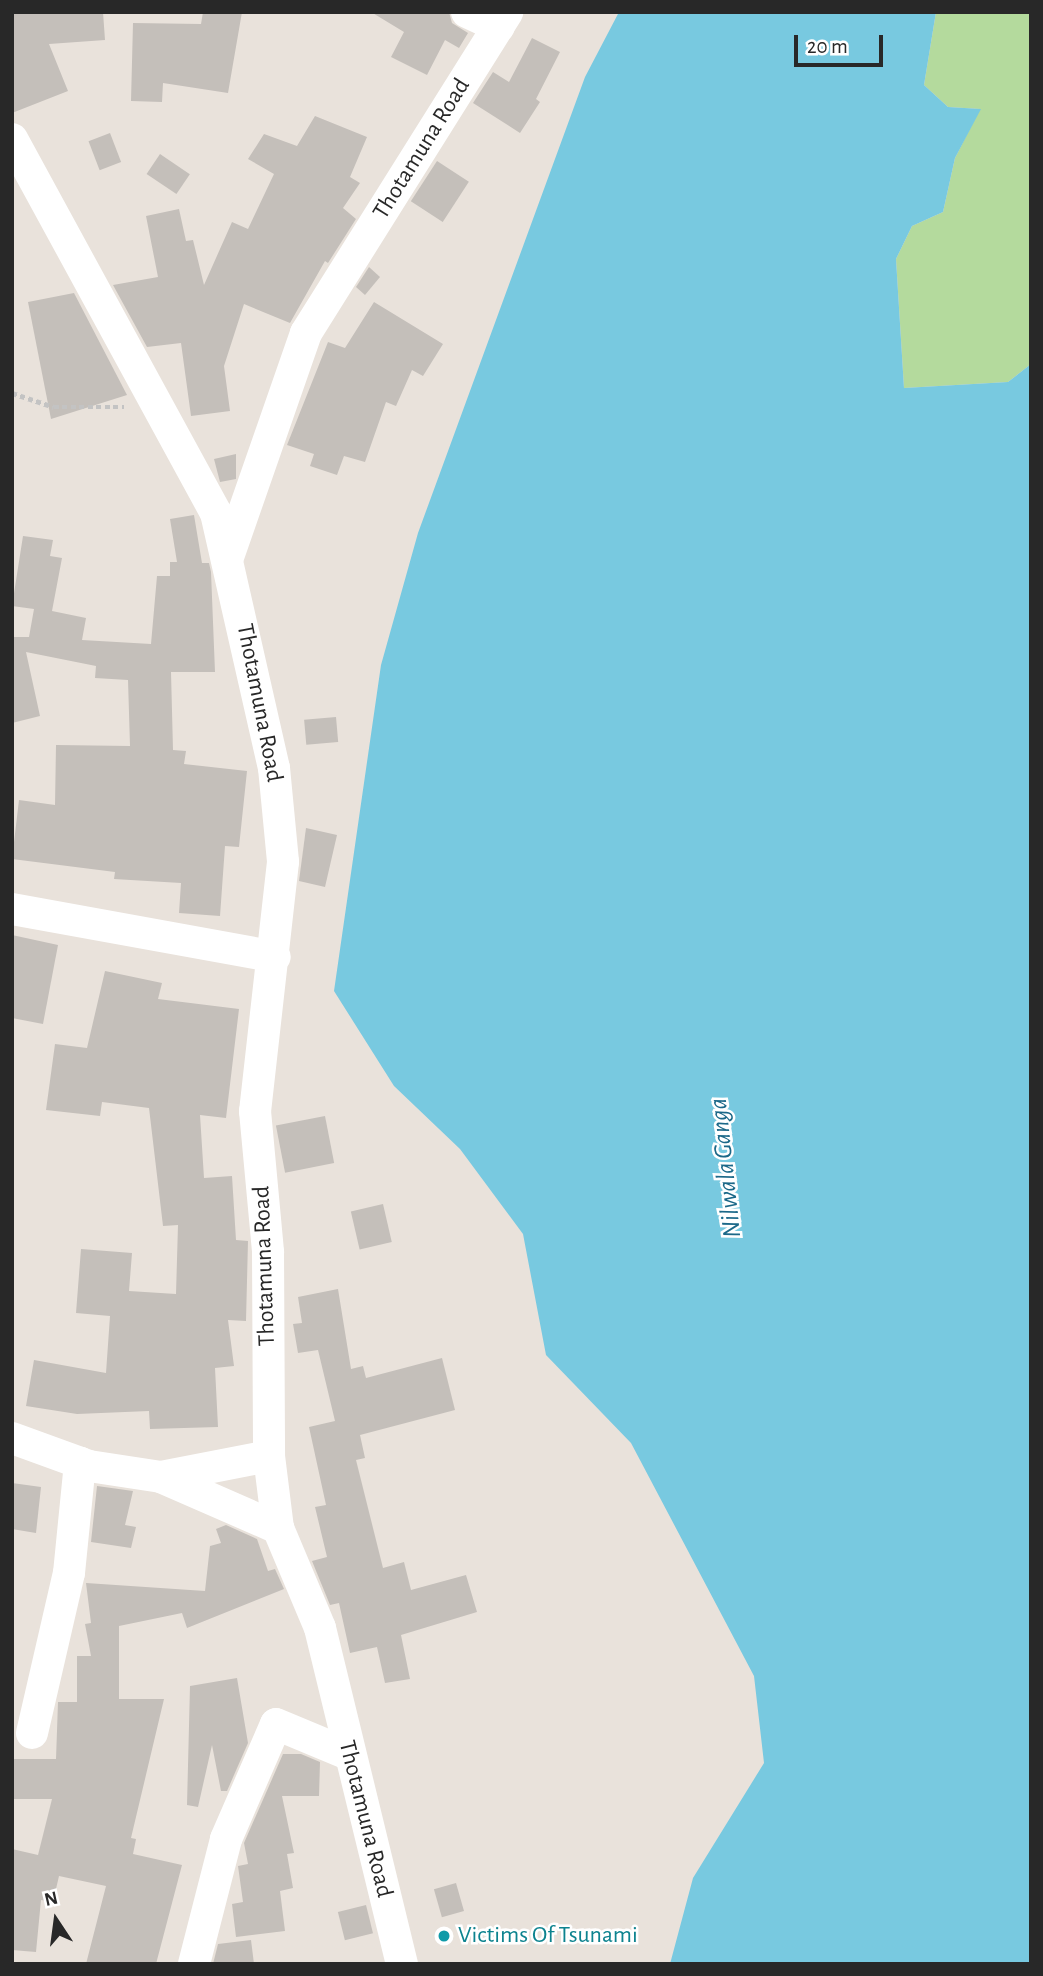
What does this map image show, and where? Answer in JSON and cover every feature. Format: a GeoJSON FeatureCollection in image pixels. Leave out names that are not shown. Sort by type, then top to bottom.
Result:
{"type":"FeatureCollection","features":[{"type":"Feature","properties":{"kind":"street"},"geometry":{"type":"LineString","coordinates":[[467,12],[503,20]]}},
{"type":"Feature","properties":{"kind":"street","name":"Thotamuna Road"},"geometry":{"type":"LineString","coordinates":[[228,557],[306,333],[503,20]]}},
{"type":"Feature","properties":{"kind":"street","name":"Thotamuna Road"},"geometry":{"type":"LineString","coordinates":[[12,139],[216,513],[274,768],[283,862],[275,957],[255,1111],[268,1252],[269,1455],[278,1528],[320,1628],[348,1754],[402,1964]]}},
{"type":"Feature","properties":{"kind":"street"},"geometry":{"type":"LineString","coordinates":[[12,909],[275,957]]}},
{"type":"Feature","properties":{"kind":"street"},"geometry":{"type":"LineString","coordinates":[[12,1438],[80,1463],[161,1476],[278,1528]]}},
{"type":"Feature","properties":{"kind":"street"},"geometry":{"type":"LineString","coordinates":[[161,1476],[269,1455]]}},
{"type":"Feature","properties":{"kind":"street"},"geometry":{"type":"LineString","coordinates":[[32,1733],[69,1573],[80,1463]]}},
{"type":"Feature","properties":{"kind":"street"},"geometry":{"type":"LineString","coordinates":[[194,1964],[226,1839],[275,1724],[348,1754]]}},
{"type":"Feature","properties":{"kind":"path"},"geometry":{"type":"LineString","coordinates":[[12,393],[54,408],[105,405],[159,410]]}},
{"type":"Feature","properties":{"kind":"green space"},"geometry":{"type":"Polygon","coordinates":[[[936,12],[1031,12],[1031,364],[1008,382],[904,388],[896,259],[912,226],[943,212],[955,158],[980,109],[948,107],[924,85],[936,12]]]}},
{"type":"Feature","properties":{"kind":"water","name":"Nilwala Ganga"},"geometry":{"type":"Polygon","coordinates":[[[619,12],[936,12],[924,85],[948,107],[981,109],[955,158],[943,212],[912,226],[896,259],[904,388],[1008,382],[1031,364],[1031,1964],[670,1964],[693,1878],[764,1763],[754,1676],[631,1443],[546,1355],[523,1234],[460,1149],[394,1086],[334,991],[381,665],[418,533],[585,77],[619,12]]]}},
{"type":"Feature","properties":{"kind":"building"},"geometry":{"type":"Polygon","coordinates":[[[12,12],[103,12],[105,40],[49,44],[68,91],[12,113],[12,12]]]}},
{"type":"Feature","properties":{"kind":"building"},"geometry":{"type":"Polygon","coordinates":[[[203,12],[242,12],[228,93],[163,83],[162,102],[131,101],[133,23],[201,24],[203,12]]]}},
{"type":"Feature","properties":{"kind":"building"},"geometry":{"type":"Polygon","coordinates":[[[371,12],[449,12],[452,23],[468,33],[459,48],[445,40],[427,75],[391,57],[404,32],[371,12]]]}},
{"type":"Feature","properties":{"kind":"building"},"geometry":{"type":"Polygon","coordinates":[[[532,38],[560,52],[536,99],[540,102],[520,133],[473,103],[493,72],[509,82],[532,38]]]}},
{"type":"Feature","properties":{"kind":"building"},"geometry":{"type":"Polygon","coordinates":[[[315,116],[367,137],[350,177],[360,183],[343,208],[356,219],[328,263],[325,261],[290,323],[244,304],[224,366],[230,411],[191,416],[181,343],[147,347],[113,285],[158,277],[146,216],[179,209],[186,241],[193,240],[204,285],[232,222],[248,229],[274,174],[248,159],[264,134],[297,146],[315,116]]]}},
{"type":"Feature","properties":{"kind":"building"},"geometry":{"type":"Polygon","coordinates":[[[110,133],[121,162],[100,170],[89,141],[110,133]]]}},
{"type":"Feature","properties":{"kind":"building"},"geometry":{"type":"Polygon","coordinates":[[[160,154],[190,174],[176,194],[147,174],[160,154]]]}},
{"type":"Feature","properties":{"kind":"building"},"geometry":{"type":"Polygon","coordinates":[[[437,161],[469,182],[443,222],[411,201],[437,161]]]}},
{"type":"Feature","properties":{"kind":"building"},"geometry":{"type":"Polygon","coordinates":[[[369,267],[380,277],[365,295],[356,287],[369,267]]]}},
{"type":"Feature","properties":{"kind":"building"},"geometry":{"type":"Polygon","coordinates":[[[74,293],[127,395],[51,419],[28,302],[74,293]]]}},
{"type":"Feature","properties":{"kind":"building"},"geometry":{"type":"Polygon","coordinates":[[[374,302],[443,344],[423,376],[412,370],[396,406],[386,402],[365,462],[344,456],[337,475],[310,466],[314,454],[287,445],[328,342],[345,348],[374,302]]]}},
{"type":"Feature","properties":{"kind":"building"},"geometry":{"type":"Polygon","coordinates":[[[236,454],[236,479],[220,482],[214,459],[236,454]]]}},
{"type":"Feature","properties":{"kind":"building"},"geometry":{"type":"Polygon","coordinates":[[[194,515],[202,563],[209,563],[211,572],[215,672],[171,672],[173,750],[186,751],[184,764],[247,771],[239,847],[225,846],[220,916],[179,913],[181,883],[114,879],[115,872],[12,859],[19,800],[55,805],[56,745],[130,746],[128,680],[95,678],[96,666],[26,652],[40,716],[12,723],[12,637],[29,637],[34,609],[12,606],[23,536],[53,540],[50,556],[62,558],[52,611],[86,618],[82,640],[151,644],[157,576],[170,576],[170,562],[177,562],[170,519],[194,515]]]}},
{"type":"Feature","properties":{"kind":"building"},"geometry":{"type":"Polygon","coordinates":[[[336,717],[338,742],[306,745],[304,720],[336,717]]]}},
{"type":"Feature","properties":{"kind":"building"},"geometry":{"type":"Polygon","coordinates":[[[306,828],[337,835],[325,887],[299,881],[306,828]]]}},
{"type":"Feature","properties":{"kind":"building"},"geometry":{"type":"Polygon","coordinates":[[[12,935],[58,945],[43,1024],[12,1018],[12,935]]]}},
{"type":"Feature","properties":{"kind":"building"},"geometry":{"type":"Polygon","coordinates":[[[105,971],[162,983],[158,999],[239,1009],[226,1118],[200,1115],[204,1178],[232,1176],[236,1240],[248,1241],[246,1321],[228,1320],[234,1366],[215,1368],[218,1427],[150,1429],[149,1411],[77,1414],[26,1406],[34,1360],[106,1373],[110,1316],[76,1313],[81,1249],[132,1253],[129,1291],[176,1294],[178,1225],[163,1226],[149,1108],[102,1102],[100,1116],[46,1110],[55,1044],[87,1048],[105,971]]]}},
{"type":"Feature","properties":{"kind":"building"},"geometry":{"type":"Polygon","coordinates":[[[325,1116],[334,1163],[285,1173],[276,1126],[325,1116]]]}},
{"type":"Feature","properties":{"kind":"building"},"geometry":{"type":"Polygon","coordinates":[[[383,1204],[392,1242],[360,1249],[351,1211],[383,1204]]]}},
{"type":"Feature","properties":{"kind":"building"},"geometry":{"type":"Polygon","coordinates":[[[338,1289],[351,1369],[363,1366],[366,1378],[442,1358],[455,1410],[360,1435],[365,1458],[356,1460],[383,1568],[404,1562],[411,1590],[466,1575],[477,1612],[401,1635],[410,1679],[385,1683],[377,1647],[350,1653],[339,1603],[330,1605],[312,1561],[327,1557],[315,1507],[326,1505],[309,1427],[335,1421],[318,1350],[298,1353],[293,1324],[302,1323],[298,1297],[338,1289]]]}},
{"type":"Feature","properties":{"kind":"building"},"geometry":{"type":"Polygon","coordinates":[[[12,1483],[41,1487],[36,1533],[12,1529],[12,1483]]]}},
{"type":"Feature","properties":{"kind":"building"},"geometry":{"type":"Polygon","coordinates":[[[97,1486],[133,1491],[125,1525],[136,1527],[131,1548],[91,1542],[97,1486]]]}},
{"type":"Feature","properties":{"kind":"building"},"geometry":{"type":"Polygon","coordinates":[[[226,1525],[257,1539],[268,1571],[275,1569],[284,1589],[187,1628],[182,1613],[119,1626],[119,1699],[164,1699],[131,1838],[136,1839],[133,1854],[182,1865],[156,1964],[86,1964],[106,1886],[59,1876],[53,1902],[41,1900],[36,1952],[12,1950],[12,1849],[38,1855],[52,1799],[12,1799],[12,1759],[56,1759],[58,1702],[77,1702],[77,1656],[91,1656],[85,1624],[91,1623],[86,1583],[205,1591],[210,1546],[221,1543],[216,1529],[226,1525]]]}},
{"type":"Feature","properties":{"kind":"building"},"geometry":{"type":"Polygon","coordinates":[[[237,1678],[248,1743],[227,1791],[221,1791],[212,1745],[198,1807],[187,1805],[190,1686],[237,1678]]]}},
{"type":"Feature","properties":{"kind":"building"},"geometry":{"type":"Polygon","coordinates":[[[283,1754],[301,1754],[320,1762],[319,1796],[282,1796],[294,1853],[287,1854],[293,1888],[280,1891],[285,1931],[236,1937],[232,1904],[243,1902],[238,1866],[248,1864],[244,1843],[283,1754]]]}},
{"type":"Feature","properties":{"kind":"building"},"geometry":{"type":"Polygon","coordinates":[[[456,1883],[464,1911],[442,1917],[434,1889],[456,1883]]]}},
{"type":"Feature","properties":{"kind":"building"},"geometry":{"type":"Polygon","coordinates":[[[366,1905],[373,1933],[345,1940],[338,1912],[366,1905]]]}},
{"type":"Feature","properties":{"kind":"building"},"geometry":{"type":"Polygon","coordinates":[[[251,1940],[254,1964],[213,1964],[218,1944],[251,1940]]]}},
{"type":"Feature","properties":{"kind":"place","name":"Victims Of Tsunami"},"geometry":{"type":"Point","coordinates":[444,1936]}}]}
